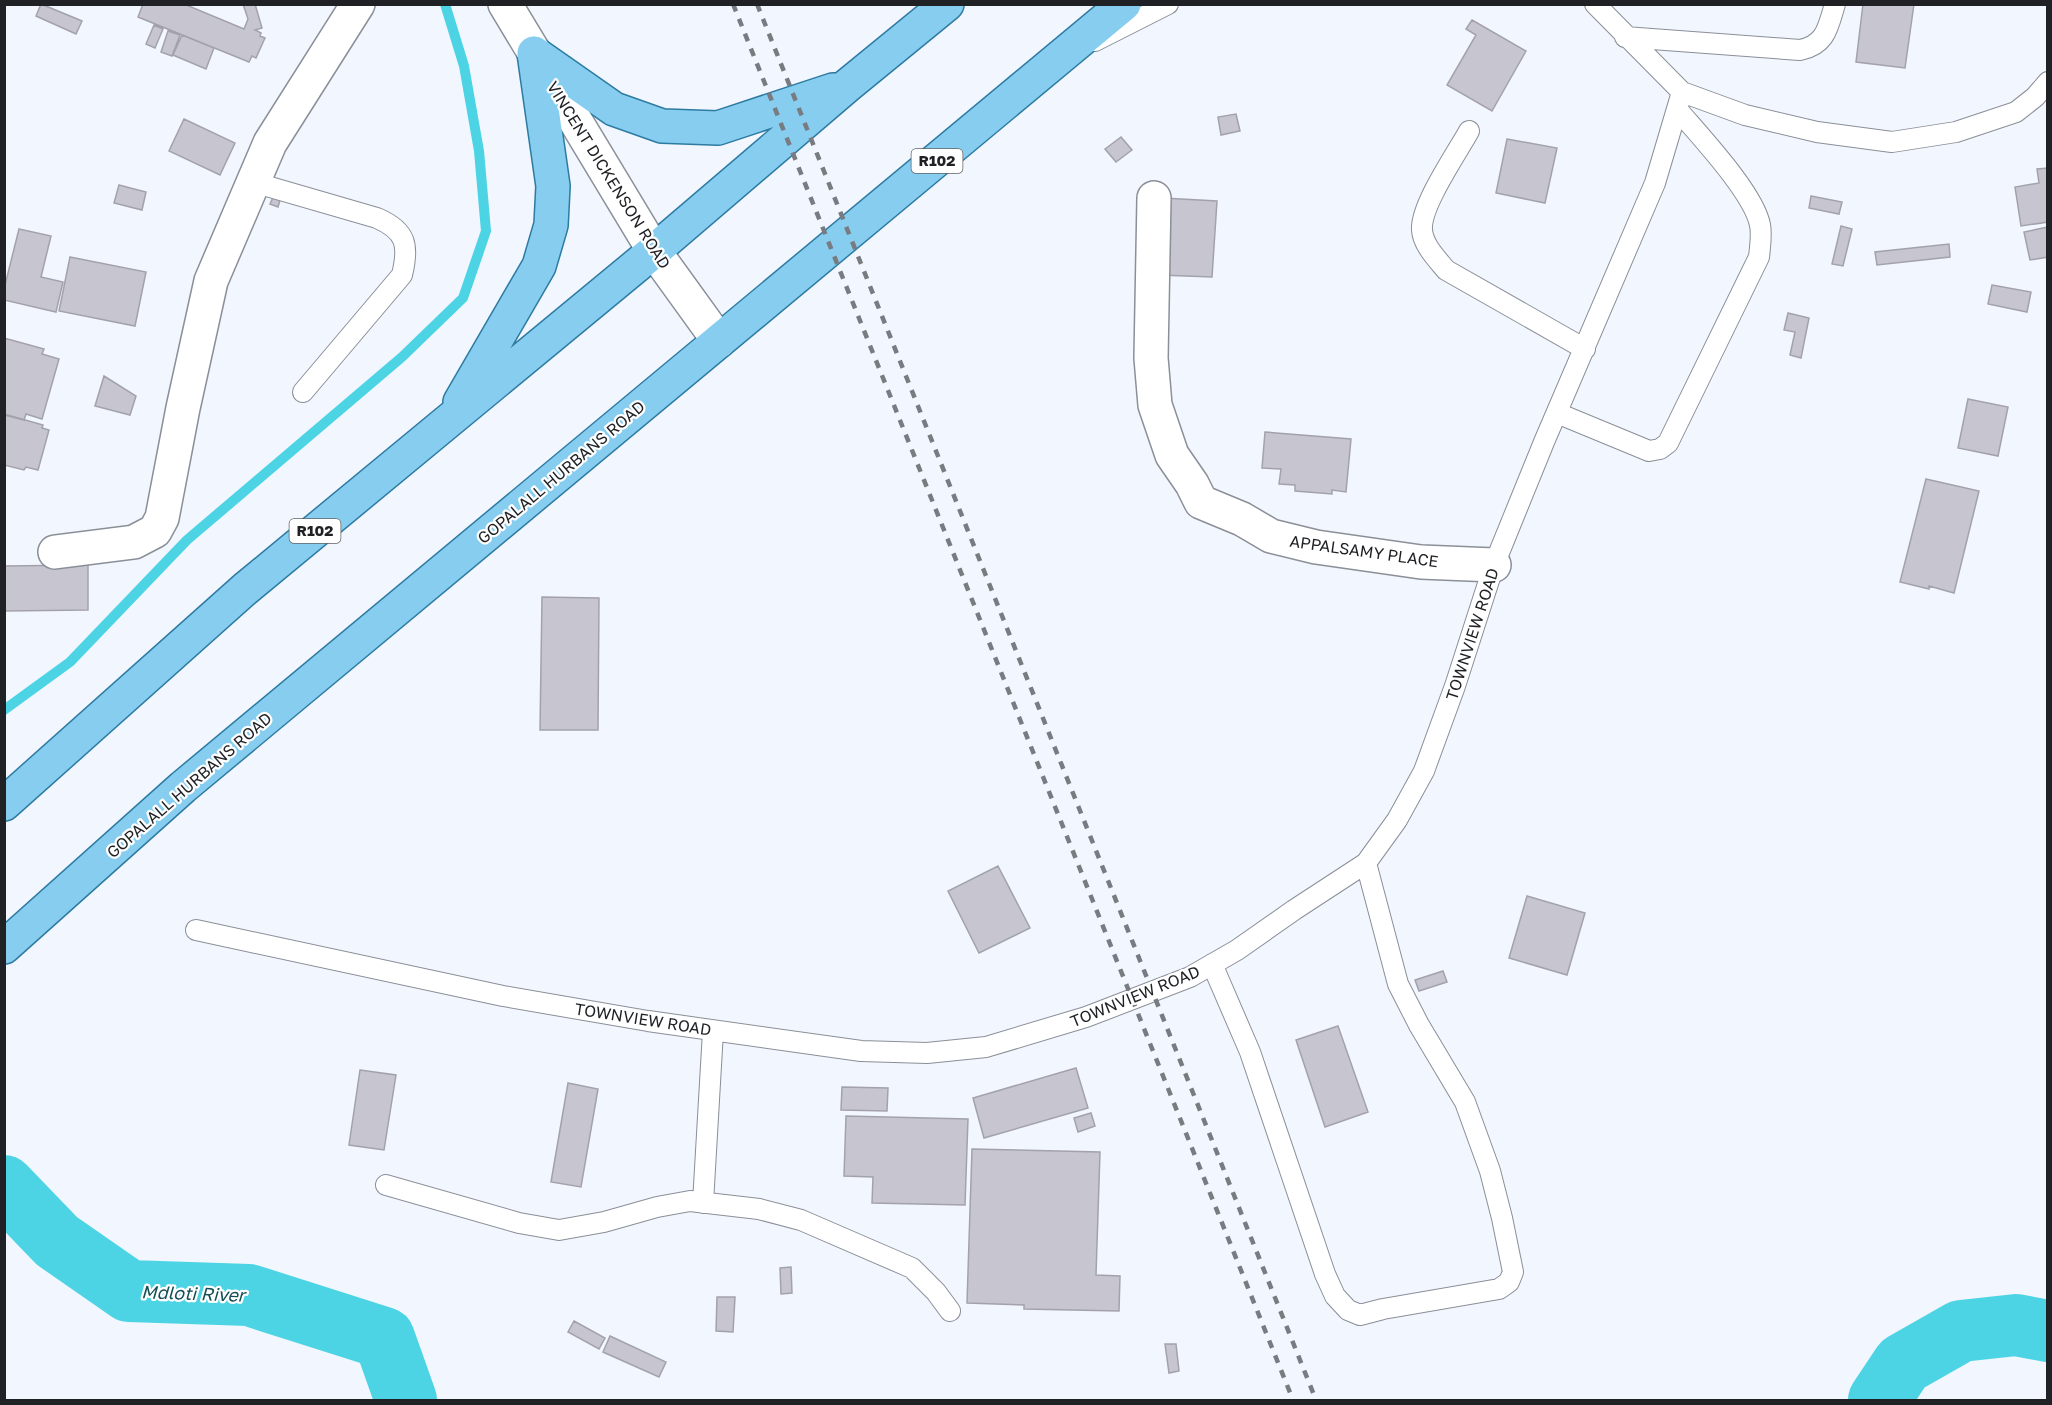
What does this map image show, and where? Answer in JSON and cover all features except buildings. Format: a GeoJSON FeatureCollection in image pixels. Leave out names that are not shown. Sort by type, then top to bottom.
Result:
{"type":"FeatureCollection","features":[{"type":"Feature","properties":{"kind":"main road","name":"R102"},"geometry":{"type":"LineString","coordinates":[[4,804],[244,589],[654,251],[848,85],[947,4]]}},
{"type":"Feature","properties":{"kind":"main road","name":"GOPALALL HURBANS ROAD"},"geometry":{"type":"LineString","coordinates":[[4,947],[183,787],[1124,4]]}},
{"type":"Feature","properties":{"kind":"main road"},"geometry":{"type":"LineString","coordinates":[[534,54],[614,109],[662,126],[718,128],[848,85]]}},
{"type":"Feature","properties":{"kind":"main road"},"geometry":{"type":"LineString","coordinates":[[449,421],[539,266],[551,225],[553,186],[534,54]]}},
{"type":"Feature","properties":{"kind":"street"},"geometry":{"type":"LineString","coordinates":[[55,552],[134,542],[155,531],[162,518],[211,281],[270,143],[358,4]]}},
{"type":"Feature","properties":{"kind":"street","name":"VINCENT DICKENSON ROAD"},"geometry":{"type":"LineString","coordinates":[[505,4],[654,251],[719,341]]}},
{"type":"Feature","properties":{"kind":"street","name":"APPALSAMY PLACE"},"geometry":{"type":"LineString","coordinates":[[1154,198],[1150,358],[1155,405],[1172,455],[1201,502],[1242,519],[1270,536],[1316,547],[1420,562],[1494,565]]}},
{"type":"Feature","properties":{"kind":"lane"},"geometry":{"type":"LineString","coordinates":[[1062,56],[1168,4]]}},
{"type":"Feature","properties":{"kind":"lane"},"geometry":{"type":"LineString","coordinates":[[1557,413],[1649,451],[1660,449],[1668,443],[1760,257],[1760,224],[1751,203],[1740,186],[1679,100],[1595,4]]}},
{"type":"Feature","properties":{"kind":"lane"},"geometry":{"type":"LineString","coordinates":[[1625,36],[1800,50],[1810,48],[1819,42],[1828,28],[1835,4]]}},
{"type":"Feature","properties":{"kind":"lane"},"geometry":{"type":"LineString","coordinates":[[1679,100],[1817,132],[1892,142],[1956,132],[2016,112],[2035,97],[2048,82]]}},
{"type":"Feature","properties":{"kind":"lane","name":"TOWNVIEW ROAD"},"geometry":{"type":"LineString","coordinates":[[196,930],[503,996],[861,1051],[927,1053],[986,1047],[1086,1017],[1190,977],[1237,950],[1366,863],[1397,820],[1424,771],[1455,686],[1494,565],[1655,183],[1679,100]]}},
{"type":"Feature","properties":{"kind":"lane"},"geometry":{"type":"LineString","coordinates":[[1469,131],[1427,205],[1422,230],[1430,250],[1446,270],[1585,349]]}},
{"type":"Feature","properties":{"kind":"lane"},"geometry":{"type":"LineString","coordinates":[[253,182],[377,218],[391,224],[406,241],[407,256],[402,275],[303,392]]}},
{"type":"Feature","properties":{"kind":"lane"},"geometry":{"type":"LineString","coordinates":[[1212,964],[1251,1052],[1325,1274],[1335,1296],[1348,1310],[1360,1315],[1499,1289],[1509,1282],[1513,1272],[1490,1171],[1465,1102],[1419,1025],[1398,984],[1366,863]]}},
{"type":"Feature","properties":{"kind":"lane"},"geometry":{"type":"LineString","coordinates":[[703,1203],[713,1030]]}},
{"type":"Feature","properties":{"kind":"lane"},"geometry":{"type":"LineString","coordinates":[[386,1185],[519,1223],[559,1230],[604,1222],[657,1207],[690,1202],[759,1209],[801,1220],[912,1268],[936,1292],[950,1311]]}},
{"type":"Feature","properties":{"kind":"waterway"},"geometry":{"type":"LineString","coordinates":[[4,710],[70,662],[187,540],[402,357],[463,298],[486,231],[479,151],[464,66],[445,4]]}},
{"type":"Feature","properties":{"kind":"waterway","name":"Mdloti River"},"geometry":{"type":"LineString","coordinates":[[4,1186],[57,1241],[129,1291],[249,1295],[384,1338],[406,1400]]}},
{"type":"Feature","properties":{"kind":"waterway","name":"Mdloti River"},"geometry":{"type":"LineString","coordinates":[[1879,1400],[1903,1364],[1961,1331],[2016,1325],[2048,1331]]}},
{"type":"Feature","properties":{"kind":"railway"},"geometry":{"type":"LineString","coordinates":[[733,4],[1293,1400]]}},
{"type":"Feature","properties":{"kind":"railway"},"geometry":{"type":"LineString","coordinates":[[757,4],[1316,1400]]}}]}
